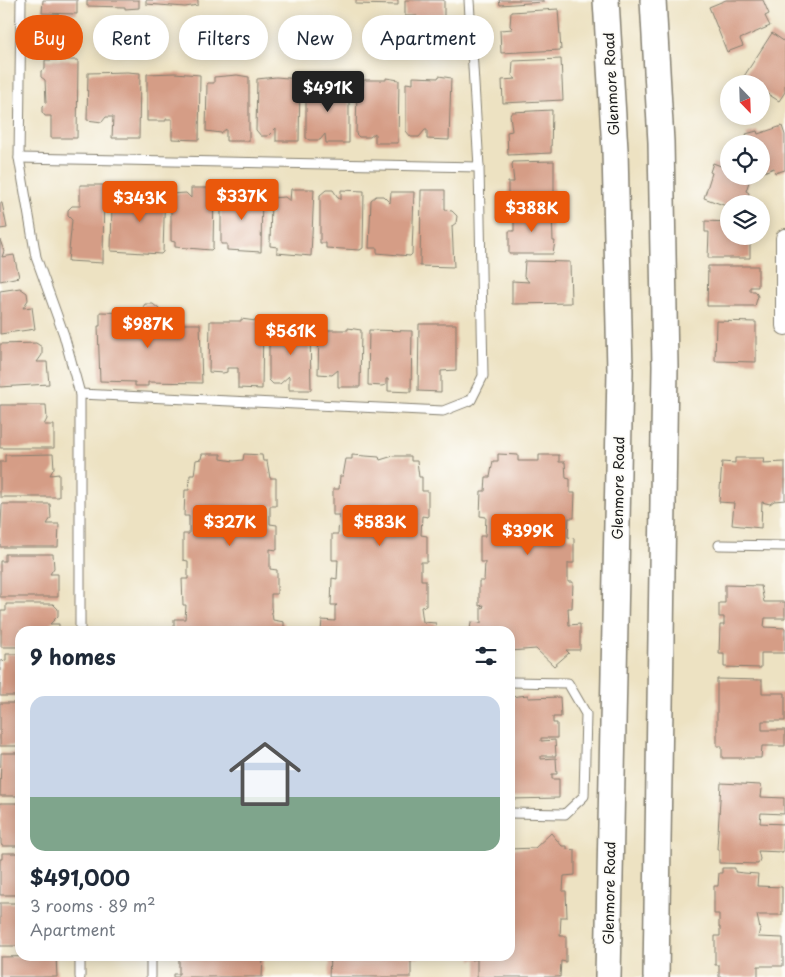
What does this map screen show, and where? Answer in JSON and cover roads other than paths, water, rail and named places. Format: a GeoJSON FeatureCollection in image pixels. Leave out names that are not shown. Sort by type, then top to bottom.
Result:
{"type":"FeatureCollection","features":[{"type":"Feature","properties":{"kind":"main road","name":"Glenmore Road"},"geometry":{"type":"LineString","coordinates":[[606,0],[615,150],[620,371],[608,977]]}},
{"type":"Feature","properties":{"kind":"main road"},"geometry":{"type":"LineString","coordinates":[[654,0],[661,142],[664,366],[656,977]]}},
{"type":"Feature","properties":{"kind":"street"},"geometry":{"type":"LineString","coordinates":[[785,238],[785,326]]}},
{"type":"Feature","properties":{"kind":"lane"},"geometry":{"type":"LineString","coordinates":[[22,0],[19,158],[36,257],[64,335],[80,394],[80,626]]}},
{"type":"Feature","properties":{"kind":"lane"},"geometry":{"type":"LineString","coordinates":[[80,394],[443,411],[471,400],[483,376],[479,167],[469,0]]}},
{"type":"Feature","properties":{"kind":"lane"},"geometry":{"type":"LineString","coordinates":[[19,158],[479,167]]}},
{"type":"Feature","properties":{"kind":"lane"},"geometry":{"type":"LineString","coordinates":[[719,545],[785,546]]}},
{"type":"Feature","properties":{"kind":"lane"},"geometry":{"type":"LineString","coordinates":[[515,682],[568,683],[586,714],[584,796],[565,814],[515,813]]}},
{"type":"Feature","properties":{"kind":"lane"},"geometry":{"type":"LineString","coordinates":[[80,961],[80,977]]}},
{"type":"Feature","properties":{"kind":"lane"},"geometry":{"type":"LineString","coordinates":[[151,961],[151,977]]}}]}
